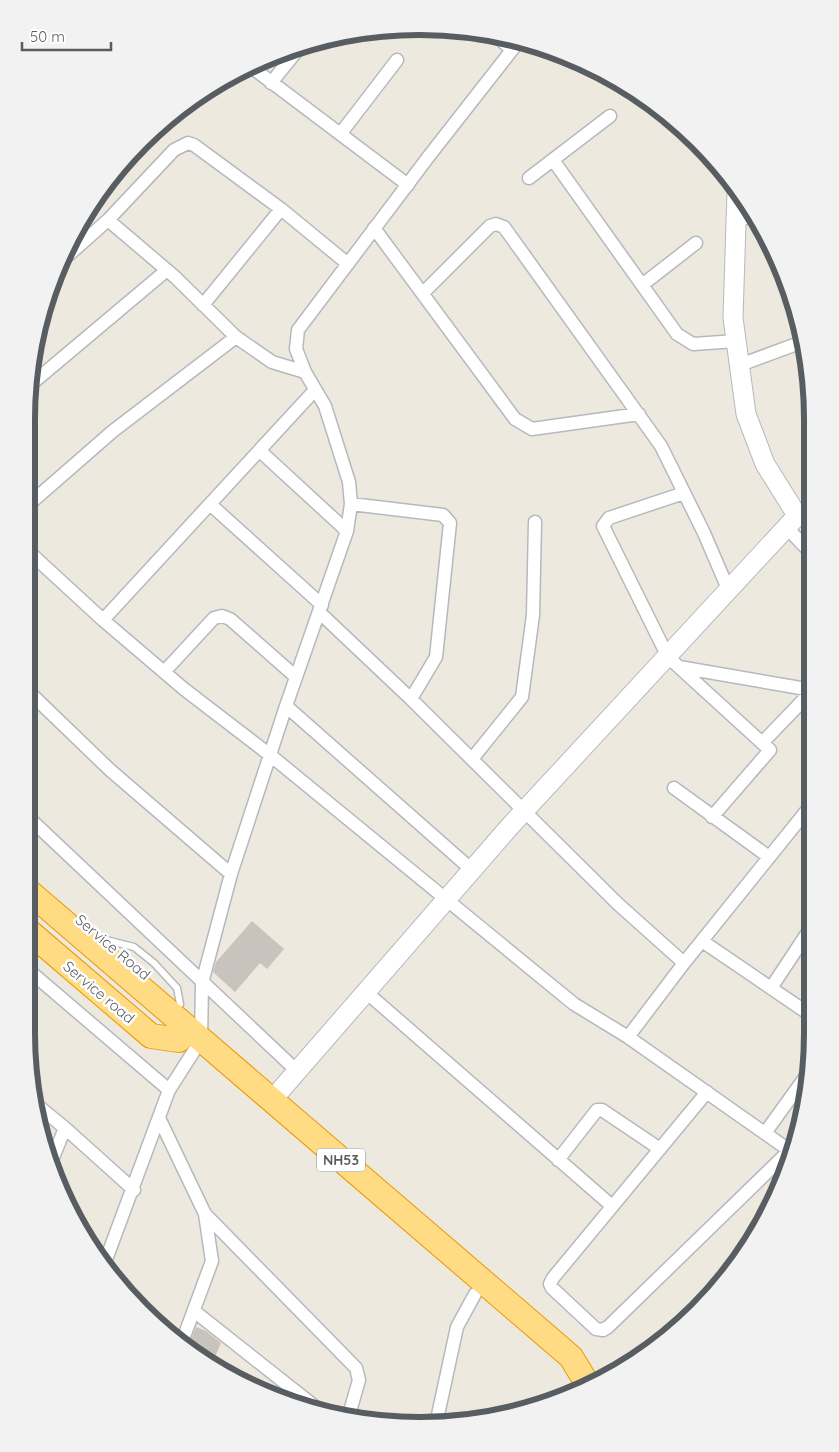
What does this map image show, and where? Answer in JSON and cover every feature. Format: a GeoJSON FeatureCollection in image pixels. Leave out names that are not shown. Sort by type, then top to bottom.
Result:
{"type":"FeatureCollection","features":[{"type":"Feature","properties":{"kind":"highway","name":"Service Road"},"geometry":{"type":"LineString","coordinates":[[35,879],[180,1004],[190,1040]]}},
{"type":"Feature","properties":{"kind":"highway","name":"NH53"},"geometry":{"type":"LineString","coordinates":[[35,897],[190,1040],[475,1294],[561,1368],[584,1380]]}},
{"type":"Feature","properties":{"kind":"highway","name":"NH53"},"geometry":{"type":"LineString","coordinates":[[35,916],[82,958],[272,1100],[571,1357],[586,1379]]}},
{"type":"Feature","properties":{"kind":"highway","name":"Service road"},"geometry":{"type":"LineString","coordinates":[[35,937],[151,1036],[190,1040]]}},
{"type":"Feature","properties":{"kind":"main road"},"geometry":{"type":"LineString","coordinates":[[272,1100],[525,810],[673,662],[729,591],[796,517],[795,512],[765,464],[749,420],[733,318],[745,218]]}},
{"type":"Feature","properties":{"kind":"street"},"geometry":{"type":"LineString","coordinates":[[107,1257],[190,1040],[202,983],[232,874],[286,706],[347,531],[351,504],[349,482],[325,406],[305,372],[296,349],[298,330],[374,228],[515,47]]}},
{"type":"Feature","properties":{"kind":"street"},"geometry":{"type":"LineString","coordinates":[[272,83],[293,56]]}},
{"type":"Feature","properties":{"kind":"street"},"geometry":{"type":"LineString","coordinates":[[341,133],[397,60]]}},
{"type":"Feature","properties":{"kind":"street"},"geometry":{"type":"LineString","coordinates":[[257,71],[408,185]]}},
{"type":"Feature","properties":{"kind":"street"},"geometry":{"type":"LineString","coordinates":[[529,178],[610,116]]}},
{"type":"Feature","properties":{"kind":"street"},"geometry":{"type":"LineString","coordinates":[[75,249],[108,220],[174,150],[188,143],[194,145],[281,209],[348,264]]}},
{"type":"Feature","properties":{"kind":"street"},"geometry":{"type":"LineString","coordinates":[[553,160],[677,334],[685,341],[693,344],[736,341]]}},
{"type":"Feature","properties":{"kind":"street"},"geometry":{"type":"LineString","coordinates":[[203,304],[281,209]]}},
{"type":"Feature","properties":{"kind":"street"},"geometry":{"type":"LineString","coordinates":[[108,220],[167,270],[236,337],[272,362],[305,372]]}},
{"type":"Feature","properties":{"kind":"street"},"geometry":{"type":"LineString","coordinates":[[423,293],[490,226],[496,224],[504,227],[661,446],[729,591]]}},
{"type":"Feature","properties":{"kind":"street"},"geometry":{"type":"LineString","coordinates":[[374,228],[515,419],[523,426],[532,429],[638,414]]}},
{"type":"Feature","properties":{"kind":"street"},"geometry":{"type":"LineString","coordinates":[[642,285],[696,243]]}},
{"type":"Feature","properties":{"kind":"street"},"geometry":{"type":"LineString","coordinates":[[37,378],[167,270]]}},
{"type":"Feature","properties":{"kind":"street"},"geometry":{"type":"LineString","coordinates":[[35,499],[113,431],[236,337]]}},
{"type":"Feature","properties":{"kind":"street"},"geometry":{"type":"LineString","coordinates":[[740,365],[797,344]]}},
{"type":"Feature","properties":{"kind":"street"},"geometry":{"type":"LineString","coordinates":[[102,620],[315,390]]}},
{"type":"Feature","properties":{"kind":"street"},"geometry":{"type":"LineString","coordinates":[[260,451],[347,531]]}},
{"type":"Feature","properties":{"kind":"street"},"geometry":{"type":"LineString","coordinates":[[684,493],[609,518],[603,526],[673,662],[770,750],[712,817]]}},
{"type":"Feature","properties":{"kind":"street"},"geometry":{"type":"LineString","coordinates":[[211,504],[320,608],[618,904],[684,963]]}},
{"type":"Feature","properties":{"kind":"street"},"geometry":{"type":"LineString","coordinates":[[351,504],[443,516],[450,523],[436,657],[412,699]]}},
{"type":"Feature","properties":{"kind":"street"},"geometry":{"type":"LineString","coordinates":[[472,759],[522,696],[533,615],[535,522]]}},
{"type":"Feature","properties":{"kind":"street"},"geometry":{"type":"LineString","coordinates":[[787,528],[804,546]]}},
{"type":"Feature","properties":{"kind":"street"},"geometry":{"type":"LineString","coordinates":[[35,557],[102,620],[164,672],[270,755],[574,1004],[628,1037],[786,1149]]}},
{"type":"Feature","properties":{"kind":"street"},"geometry":{"type":"LineString","coordinates":[[164,672],[214,618],[222,616],[230,619],[296,677]]}},
{"type":"Feature","properties":{"kind":"street"},"geometry":{"type":"LineString","coordinates":[[673,662],[804,689]]}},
{"type":"Feature","properties":{"kind":"street"},"geometry":{"type":"LineString","coordinates":[[35,698],[110,770],[232,874]]}},
{"type":"Feature","properties":{"kind":"street"},"geometry":{"type":"LineString","coordinates":[[762,743],[804,699]]}},
{"type":"Feature","properties":{"kind":"street"},"geometry":{"type":"LineString","coordinates":[[286,706],[472,870]]}},
{"type":"Feature","properties":{"kind":"street"},"geometry":{"type":"LineString","coordinates":[[674,788],[769,857]]}},
{"type":"Feature","properties":{"kind":"street"},"geometry":{"type":"LineString","coordinates":[[628,1037],[684,963],[804,814]]}},
{"type":"Feature","properties":{"kind":"street"},"geometry":{"type":"LineString","coordinates":[[35,825],[297,1071]]}},
{"type":"Feature","properties":{"kind":"street"},"geometry":{"type":"LineString","coordinates":[[770,988],[804,938]]}},
{"type":"Feature","properties":{"kind":"street"},"geometry":{"type":"LineString","coordinates":[[702,941],[804,1011]]}},
{"type":"Feature","properties":{"kind":"street"},"geometry":{"type":"LineString","coordinates":[[35,976],[170,1090]]}},
{"type":"Feature","properties":{"kind":"street"},"geometry":{"type":"LineString","coordinates":[[366,992],[612,1206]]}},
{"type":"Feature","properties":{"kind":"street"},"geometry":{"type":"LineString","coordinates":[[765,1134],[801,1083]]}},
{"type":"Feature","properties":{"kind":"street"},"geometry":{"type":"LineString","coordinates":[[707,1092],[550,1284],[596,1329],[603,1330],[782,1160]]}},
{"type":"Feature","properties":{"kind":"street"},"geometry":{"type":"LineString","coordinates":[[42,1110],[134,1190]]}},
{"type":"Feature","properties":{"kind":"street"},"geometry":{"type":"LineString","coordinates":[[558,1160],[592,1113],[597,1110],[602,1110],[660,1149]]}},
{"type":"Feature","properties":{"kind":"street"},"geometry":{"type":"LineString","coordinates":[[160,1120],[205,1214],[212,1261],[184,1337]]}},
{"type":"Feature","properties":{"kind":"street"},"geometry":{"type":"LineString","coordinates":[[54,1154],[65,1128]]}},
{"type":"Feature","properties":{"kind":"street"},"geometry":{"type":"LineString","coordinates":[[205,1214],[356,1368],[359,1380],[350,1411]]}},
{"type":"Feature","properties":{"kind":"street"},"geometry":{"type":"LineString","coordinates":[[438,1416],[456,1326],[475,1294]]}},
{"type":"Feature","properties":{"kind":"street"},"geometry":{"type":"LineString","coordinates":[[194,1311],[293,1396]]}},
{"type":"Feature","properties":{"kind":"building"},"geometry":{"type":"Polygon","coordinates":[[[252,921],[284,949],[267,969],[260,963],[235,992],[213,972],[216,962],[252,921]]]}},
{"type":"Feature","properties":{"kind":"building"},"geometry":{"type":"Polygon","coordinates":[[[196,1327],[206,1331],[221,1343],[215,1357],[190,1341],[196,1327]]]}}]}
